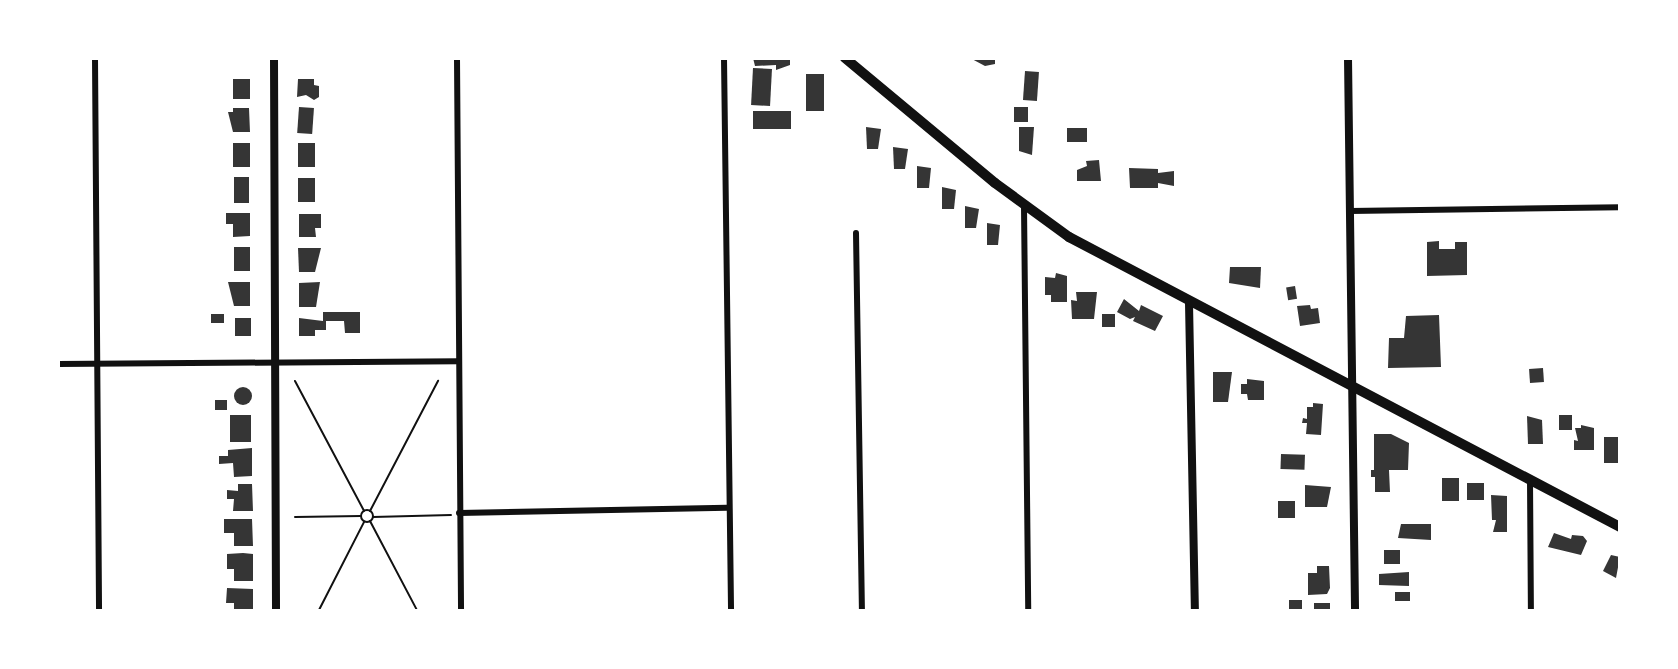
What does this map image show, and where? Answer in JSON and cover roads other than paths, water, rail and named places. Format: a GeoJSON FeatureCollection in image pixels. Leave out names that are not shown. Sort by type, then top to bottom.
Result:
{"type":"FeatureCollection","features":[{"type":"Feature","properties":{"kind":"main road"},"geometry":{"type":"LineString","coordinates":[[845,58],[1024,206],[1090,249],[1189,303],[1620,527]]}},
{"type":"Feature","properties":{"kind":"street"},"geometry":{"type":"LineString","coordinates":[[95,58],[99,610]]}},
{"type":"Feature","properties":{"kind":"street"},"geometry":{"type":"LineString","coordinates":[[274,58],[276,610]]}},
{"type":"Feature","properties":{"kind":"street"},"geometry":{"type":"LineString","coordinates":[[458,58],[460,610]]}},
{"type":"Feature","properties":{"kind":"street"},"geometry":{"type":"LineString","coordinates":[[724,58],[727,508],[731,610]]}},
{"type":"Feature","properties":{"kind":"street"},"geometry":{"type":"LineString","coordinates":[[1348,58],[1355,610]]}},
{"type":"Feature","properties":{"kind":"street"},"geometry":{"type":"LineString","coordinates":[[1024,206],[1028,610]]}},
{"type":"Feature","properties":{"kind":"street"},"geometry":{"type":"LineString","coordinates":[[1350,211],[1620,207]]}},
{"type":"Feature","properties":{"kind":"street"},"geometry":{"type":"LineString","coordinates":[[856,232],[862,610]]}},
{"type":"Feature","properties":{"kind":"street"},"geometry":{"type":"LineString","coordinates":[[1189,303],[1195,610]]}},
{"type":"Feature","properties":{"kind":"street"},"geometry":{"type":"LineString","coordinates":[[58,364],[459,361]]}},
{"type":"Feature","properties":{"kind":"street"},"geometry":{"type":"LineString","coordinates":[[1530,480],[1531,610]]}},
{"type":"Feature","properties":{"kind":"street"},"geometry":{"type":"LineString","coordinates":[[459,513],[727,508]]}}]}
